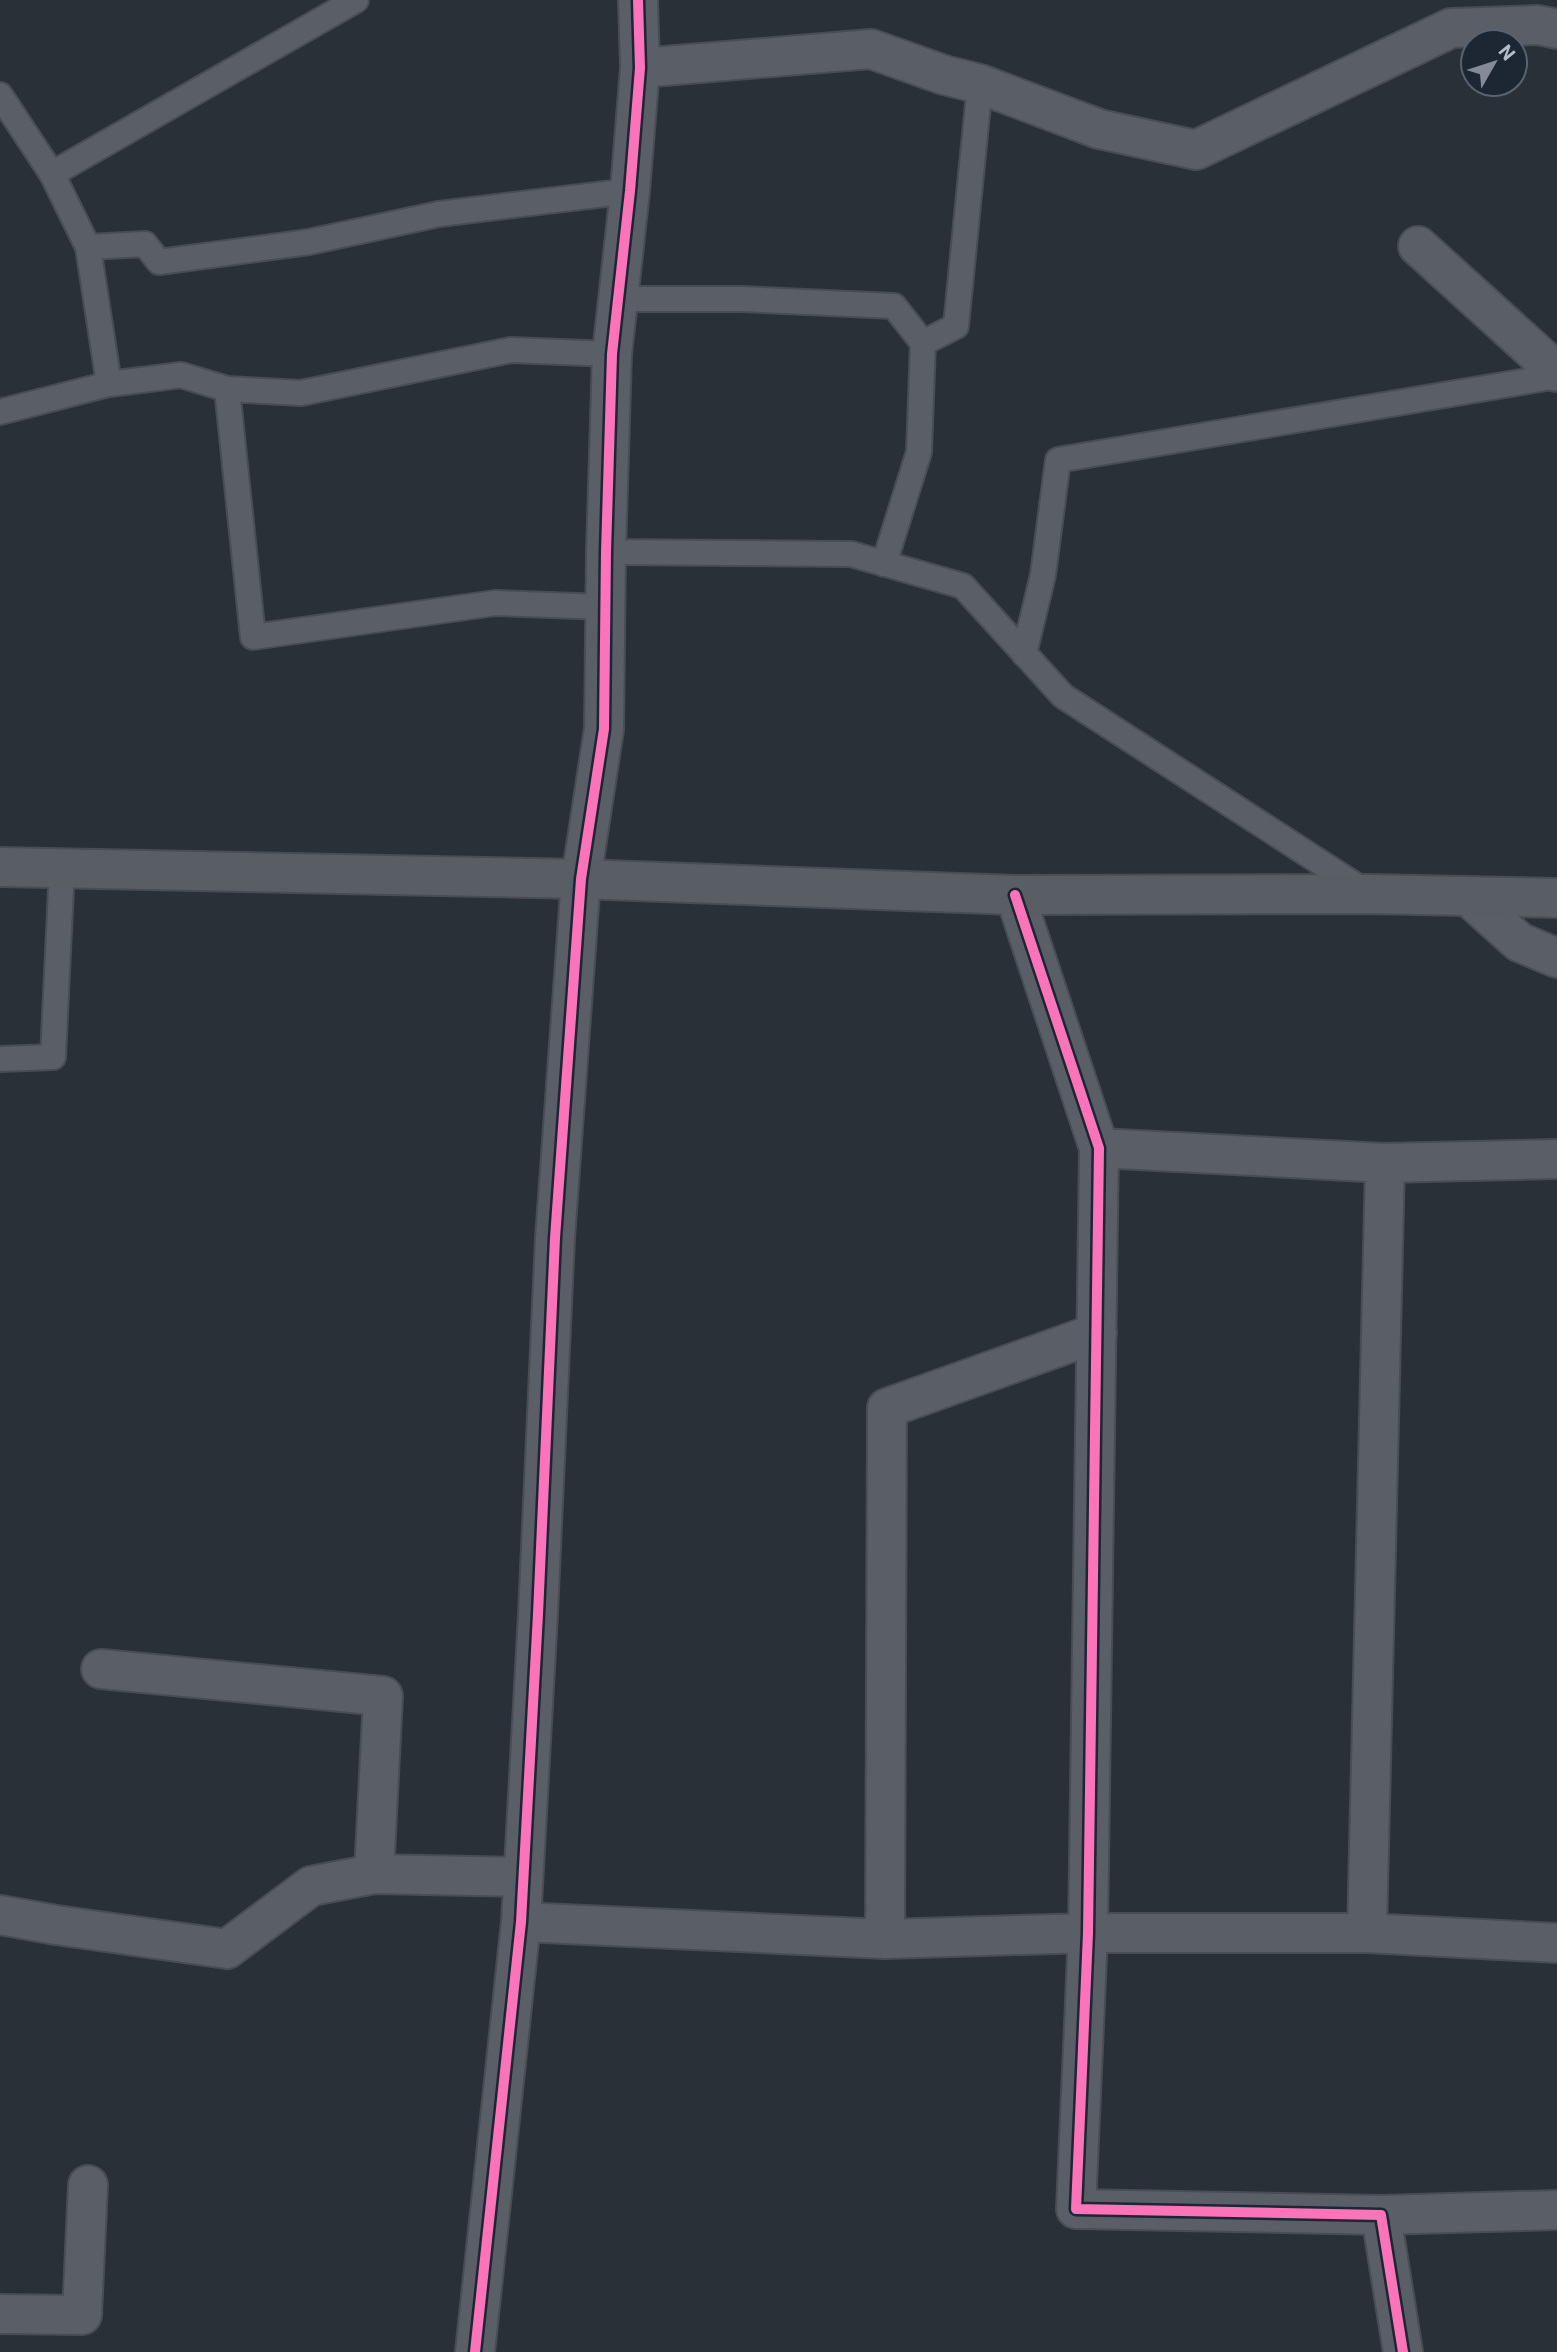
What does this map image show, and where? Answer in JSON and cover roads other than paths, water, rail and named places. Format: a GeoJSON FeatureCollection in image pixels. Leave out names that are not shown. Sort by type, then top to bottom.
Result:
{"type":"FeatureCollection","features":[{"type":"Feature","properties":{"kind":"street"},"geometry":{"type":"LineString","coordinates":[[475,2352],[521,1922],[555,1238],[581,879],[604,729],[612,354],[640,68],[638,0]]}},
{"type":"Feature","properties":{"kind":"street"},"geometry":{"type":"LineString","coordinates":[[640,68],[871,49],[944,75],[980,84],[1098,129],[1196,150],[1451,28],[1538,25],[1557,27]]}},
{"type":"Feature","properties":{"kind":"street"},"geometry":{"type":"LineString","coordinates":[[1418,246],[1557,374]]}},
{"type":"Feature","properties":{"kind":"street"},"geometry":{"type":"LineString","coordinates":[[0,867],[581,879],[1015,895],[1369,894],[1557,898]]}},
{"type":"Feature","properties":{"kind":"street"},"geometry":{"type":"LineString","coordinates":[[1015,895],[1099,1148],[1088,1933],[1076,2209],[1381,2215],[1557,2210]]}},
{"type":"Feature","properties":{"kind":"street"},"geometry":{"type":"LineString","coordinates":[[1469,897],[1519,943],[1557,958]]}},
{"type":"Feature","properties":{"kind":"street"},"geometry":{"type":"LineString","coordinates":[[1099,1148],[1385,1163],[1557,1159]]}},
{"type":"Feature","properties":{"kind":"street"},"geometry":{"type":"LineString","coordinates":[[1367,1933],[1385,1163]]}},
{"type":"Feature","properties":{"kind":"street"},"geometry":{"type":"LineString","coordinates":[[885,1939],[887,1408],[1097,1333]]}},
{"type":"Feature","properties":{"kind":"street"},"geometry":{"type":"LineString","coordinates":[[101,1669],[383,1696],[374,1874]]}},
{"type":"Feature","properties":{"kind":"street"},"geometry":{"type":"LineString","coordinates":[[0,1914],[56,1925],[227,1949],[311,1886],[374,1874],[523,1877]]}},
{"type":"Feature","properties":{"kind":"street"},"geometry":{"type":"LineString","coordinates":[[521,1922],[885,1939],[1088,1933],[1367,1933],[1557,1943]]}},
{"type":"Feature","properties":{"kind":"street"},"geometry":{"type":"LineString","coordinates":[[0,2314],[82,2315],[88,2185]]}},
{"type":"Feature","properties":{"kind":"street"},"geometry":{"type":"LineString","coordinates":[[1381,2215],[1403,2352]]}},
{"type":"Feature","properties":{"kind":"lane"},"geometry":{"type":"LineString","coordinates":[[51,174],[356,0]]}},
{"type":"Feature","properties":{"kind":"lane"},"geometry":{"type":"LineString","coordinates":[[923,343],[956,326],[980,84]]}},
{"type":"Feature","properties":{"kind":"lane"},"geometry":{"type":"LineString","coordinates":[[0,95],[51,174],[88,247],[109,384]]}},
{"type":"Feature","properties":{"kind":"lane"},"geometry":{"type":"LineString","coordinates":[[88,247],[145,244],[159,262],[309,242],[439,214],[630,191]]}},
{"type":"Feature","properties":{"kind":"lane"},"geometry":{"type":"LineString","coordinates":[[618,299],[741,299],[894,306],[923,343],[919,452],[884,564]]}},
{"type":"Feature","properties":{"kind":"lane"},"geometry":{"type":"LineString","coordinates":[[0,412],[109,384],[181,375],[227,389],[300,393],[511,350],[612,354]]}},
{"type":"Feature","properties":{"kind":"lane"},"geometry":{"type":"LineString","coordinates":[[1024,654],[1043,575],[1058,460],[1557,374]]}},
{"type":"Feature","properties":{"kind":"lane"},"geometry":{"type":"LineString","coordinates":[[227,389],[253,637],[495,603],[606,607]]}},
{"type":"Feature","properties":{"kind":"lane"},"geometry":{"type":"LineString","coordinates":[[606,552],[851,554],[963,586],[1063,696],[1369,894]]}},
{"type":"Feature","properties":{"kind":"lane"},"geometry":{"type":"LineString","coordinates":[[0,1059],[53,1057],[62,868]]}}]}
